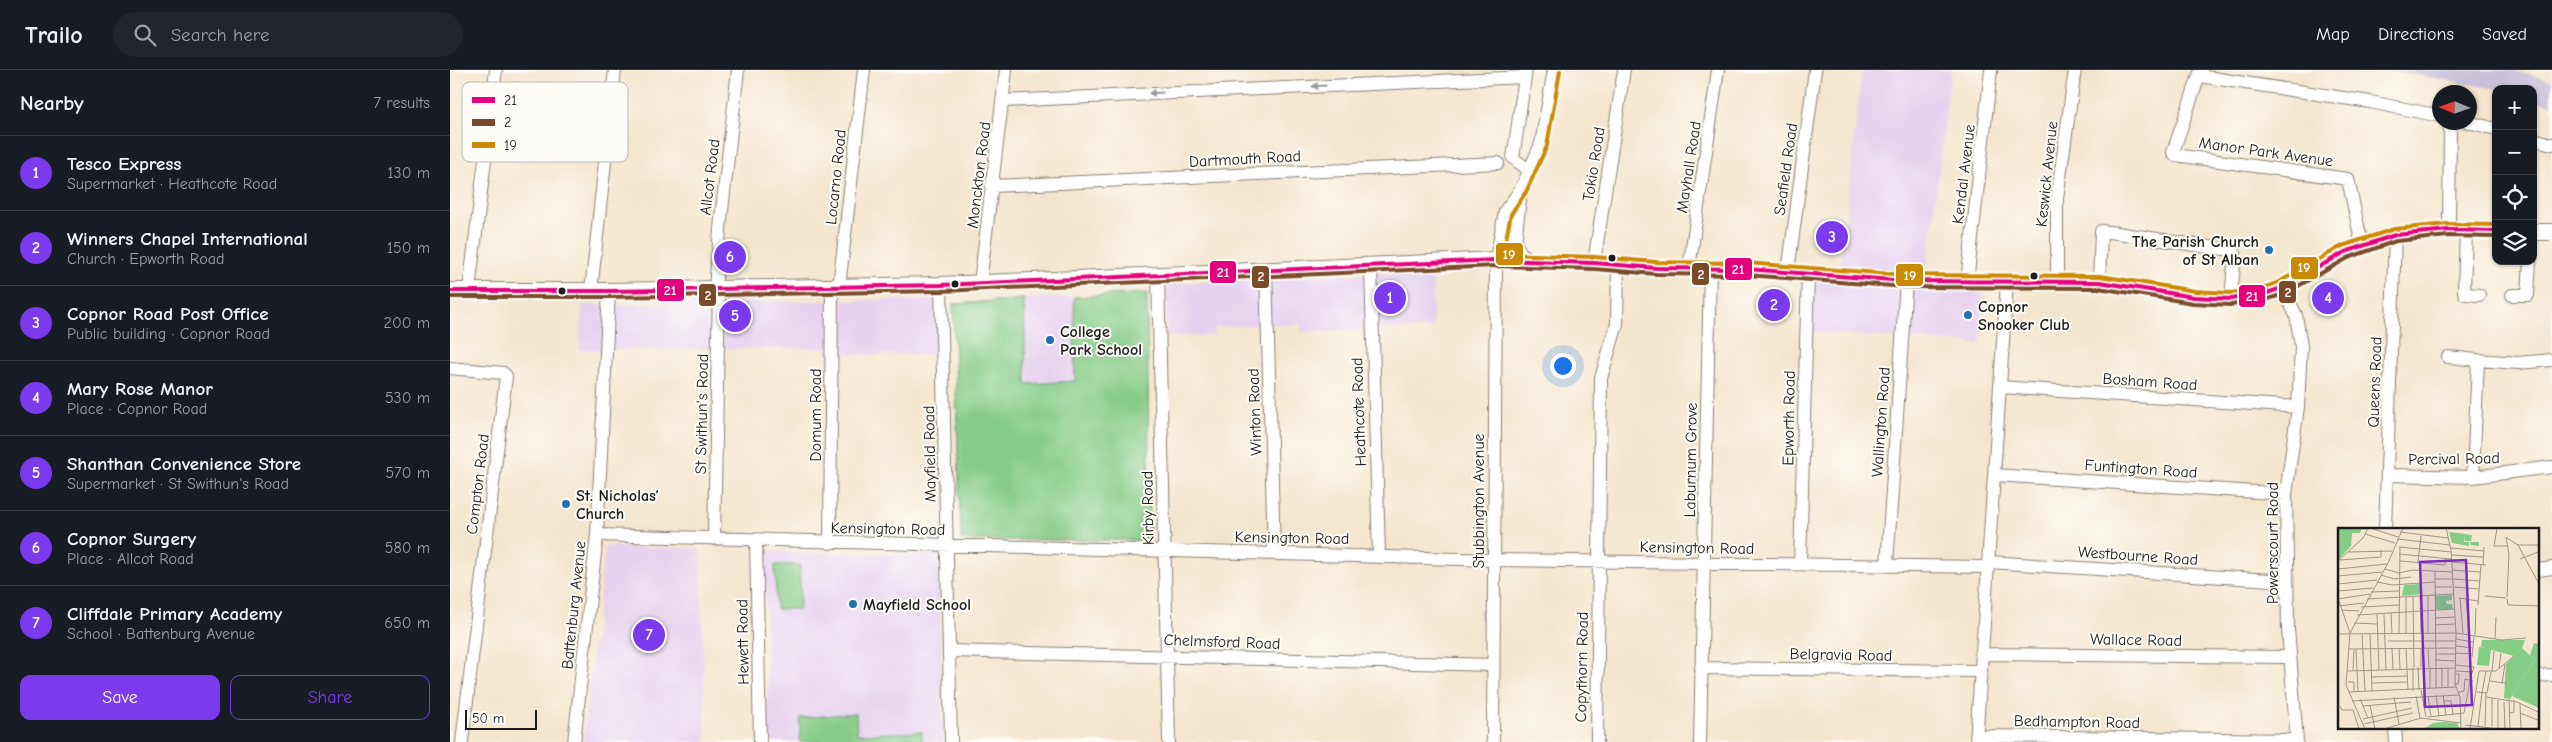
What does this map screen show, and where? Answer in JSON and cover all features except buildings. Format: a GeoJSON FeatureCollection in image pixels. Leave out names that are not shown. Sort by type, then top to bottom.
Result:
{"type":"FeatureCollection","features":[{"type":"Feature","properties":{"kind":"main road"},"geometry":{"type":"LineString","coordinates":[[450,290],[609,291],[941,285],[1266,269],[1371,267],[1496,260],[1532,260],[1618,266],[1808,273],[1906,281],[2099,282],[2194,297],[2231,299],[2264,294],[2282,288],[2362,245],[2395,235],[2449,230],[2492,231]]}},
{"type":"Feature","properties":{"kind":"main road"},"geometry":{"type":"LineString","coordinates":[[2537,232],[2552,232]]}},
{"type":"Feature","properties":{"kind":"street","name":"Allcot Road"},"geometry":{"type":"LineString","coordinates":[[717,288],[721,218],[738,70]]}},
{"type":"Feature","properties":{"kind":"street","name":"Locarno Road"},"geometry":{"type":"LineString","coordinates":[[836,287],[864,70]]}},
{"type":"Feature","properties":{"kind":"street","name":"Monckton Road"},"geometry":{"type":"LineString","coordinates":[[980,283],[1006,70]]}},
{"type":"Feature","properties":{"kind":"street"},"geometry":{"type":"LineString","coordinates":[[1532,260],[1522,253],[1515,243],[1521,189],[1541,144],[1554,70]]}},
{"type":"Feature","properties":{"kind":"street","name":"Tokio Road"},"geometry":{"type":"LineString","coordinates":[[1594,263],[1624,70]]}},
{"type":"Feature","properties":{"kind":"street","name":"Mayhall Road"},"geometry":{"type":"LineString","coordinates":[[1689,268],[1718,70]]}},
{"type":"Feature","properties":{"kind":"street","name":"Seafield Road"},"geometry":{"type":"LineString","coordinates":[[1788,272],[1814,70]]}},
{"type":"Feature","properties":{"kind":"street","name":"Kendal Avenue"},"geometry":{"type":"LineString","coordinates":[[1967,282],[1991,70]]}},
{"type":"Feature","properties":{"kind":"street","name":"Keswick Avenue"},"geometry":{"type":"LineString","coordinates":[[2057,282],[2056,198],[2074,70]]}},
{"type":"Feature","properties":{"kind":"street"},"geometry":{"type":"LineString","coordinates":[[1003,101],[1525,73],[1513,158],[1530,171]]}},
{"type":"Feature","properties":{"kind":"street"},"geometry":{"type":"LineString","coordinates":[[2200,73],[2432,114]]}},
{"type":"Feature","properties":{"kind":"street","name":"Manor Park Avenue"},"geometry":{"type":"LineString","coordinates":[[2200,73],[2173,152],[2175,155],[2348,179],[2362,245]]}},
{"type":"Feature","properties":{"kind":"street"},"geometry":{"type":"LineString","coordinates":[[2477,124],[2492,128]]}},
{"type":"Feature","properties":{"kind":"street"},"geometry":{"type":"LineString","coordinates":[[2449,230],[2450,130]]}},
{"type":"Feature","properties":{"kind":"street"},"geometry":{"type":"LineString","coordinates":[[2537,140],[2552,144]]}},
{"type":"Feature","properties":{"kind":"street"},"geometry":{"type":"LineString","coordinates":[[469,290],[485,162]]}},
{"type":"Feature","properties":{"kind":"street"},"geometry":{"type":"LineString","coordinates":[[591,291],[604,162]]}},
{"type":"Feature","properties":{"kind":"street","name":"Dartmouth Road"},"geometry":{"type":"LineString","coordinates":[[993,186],[1498,163]]}},
{"type":"Feature","properties":{"kind":"street","name":"Stubbington Avenue"},"geometry":{"type":"LineString","coordinates":[[1493,742],[1496,260],[1505,211],[1521,189]]}},
{"type":"Feature","properties":{"kind":"street"},"geometry":{"type":"LineString","coordinates":[[2466,230],[2464,291],[2465,294],[2479,295]]}},
{"type":"Feature","properties":{"kind":"street"},"geometry":{"type":"LineString","coordinates":[[2099,282],[2101,231],[2232,250],[2235,253],[2231,299]]}},
{"type":"Feature","properties":{"kind":"street","name":"Queens Road"},"geometry":{"type":"LineString","coordinates":[[2385,528],[2395,235]]}},
{"type":"Feature","properties":{"kind":"street"},"geometry":{"type":"LineString","coordinates":[[2512,294],[2528,295],[2530,265]]}},
{"type":"Feature","properties":{"kind":"street","name":"Copythorn Road"},"geometry":{"type":"LineString","coordinates":[[1597,742],[1601,378],[1617,324],[1618,266]]}},
{"type":"Feature","properties":{"kind":"street","name":"Heathcote Road"},"geometry":{"type":"LineString","coordinates":[[1371,267],[1379,556]]}},
{"type":"Feature","properties":{"kind":"street","name":"Laburnum Grove"},"geometry":{"type":"LineString","coordinates":[[1700,742],[1710,268]]}},
{"type":"Feature","properties":{"kind":"street","name":"Winton Road"},"geometry":{"type":"LineString","coordinates":[[1266,269],[1274,554]]}},
{"type":"Feature","properties":{"kind":"street","name":"Epworth Road"},"geometry":{"type":"LineString","coordinates":[[1800,564],[1808,273]]}},
{"type":"Feature","properties":{"kind":"street","name":"Kirby Road"},"geometry":{"type":"LineString","coordinates":[[1158,274],[1169,742]]}},
{"type":"Feature","properties":{"kind":"street","name":"Wallington Road"},"geometry":{"type":"LineString","coordinates":[[1886,565],[1906,281]]}},
{"type":"Feature","properties":{"kind":"street"},"geometry":{"type":"LineString","coordinates":[[1977,739],[1981,654],[2007,282]]}},
{"type":"Feature","properties":{"kind":"street","name":"Mayfield Road"},"geometry":{"type":"LineString","coordinates":[[941,285],[951,742]]}},
{"type":"Feature","properties":{"kind":"street","name":"Domum Road"},"geometry":{"type":"LineString","coordinates":[[830,543],[836,287]]}},
{"type":"Feature","properties":{"kind":"street","name":"St Swithun's Road"},"geometry":{"type":"LineString","coordinates":[[714,540],[717,288]]}},
{"type":"Feature","properties":{"kind":"street","name":"Powerscourt Road"},"geometry":{"type":"LineString","coordinates":[[2282,288],[2299,325],[2301,346],[2298,407],[2286,494],[2290,657],[2296,741]]}},
{"type":"Feature","properties":{"kind":"street","name":"Battenburg Avenue"},"geometry":{"type":"LineString","coordinates":[[574,742],[597,535],[609,291]]}},
{"type":"Feature","properties":{"kind":"street"},"geometry":{"type":"LineString","coordinates":[[2448,357],[2518,363],[2552,360]]}},
{"type":"Feature","properties":{"kind":"street"},"geometry":{"type":"LineString","coordinates":[[2473,477],[2478,360]]}},
{"type":"Feature","properties":{"kind":"street","name":"Compton Road"},"geometry":{"type":"LineString","coordinates":[[450,368],[503,373],[506,376],[462,742]]}},
{"type":"Feature","properties":{"kind":"street","name":"Bosham Road"},"geometry":{"type":"LineString","coordinates":[[2000,387],[2298,407]]}},
{"type":"Feature","properties":{"kind":"street","name":"Percival Road"},"geometry":{"type":"LineString","coordinates":[[2387,475],[2473,477],[2552,467]]}},
{"type":"Feature","properties":{"kind":"street","name":"Funtington Road"},"geometry":{"type":"LineString","coordinates":[[1994,475],[2286,494]]}},
{"type":"Feature","properties":{"kind":"street","name":"Kensington Road"},"geometry":{"type":"LineString","coordinates":[[597,535],[714,540],[1164,550],[1494,560],[1704,564],[1987,565]]}},
{"type":"Feature","properties":{"kind":"street","name":"Hewett Road"},"geometry":{"type":"LineString","coordinates":[[756,541],[760,742]]}},
{"type":"Feature","properties":{"kind":"street","name":"Westbourne Road"},"geometry":{"type":"LineString","coordinates":[[1987,565],[2287,581]]}},
{"type":"Feature","properties":{"kind":"street","name":"Chelmsford Road"},"geometry":{"type":"LineString","coordinates":[[949,651],[1167,655],[1494,665]]}},
{"type":"Feature","properties":{"kind":"street","name":"Wallace Road"},"geometry":{"type":"LineString","coordinates":[[1981,654],[2290,657]]}},
{"type":"Feature","properties":{"kind":"street","name":"Belgravia Road"},"geometry":{"type":"LineString","coordinates":[[1701,668],[1980,672]]}},
{"type":"Feature","properties":{"kind":"street","name":"Bedhampton Road"},"geometry":{"type":"LineString","coordinates":[[1977,739],[2296,741]]}},
{"type":"Feature","properties":{"kind":"shaded area"},"geometry":{"type":"Polygon","coordinates":[[[1862,70],[1951,70],[1927,273],[1840,266],[1862,70]]]}},
{"type":"Feature","properties":{"kind":"shaded area"},"geometry":{"type":"Polygon","coordinates":[[[2388,70],[2511,70],[2552,81],[2552,105],[2537,101],[2537,85],[2492,85],[2492,88],[2388,70]]]}},
{"type":"Feature","properties":{"kind":"shaded area"},"geometry":{"type":"Polygon","coordinates":[[[1433,271],[1433,328],[1301,332],[1301,324],[1215,327],[1215,335],[1167,337],[1166,284],[1433,271]]]}},
{"type":"Feature","properties":{"kind":"shaded area"},"geometry":{"type":"Polygon","coordinates":[[[1813,281],[1984,289],[1980,344],[1811,332],[1813,281]]]}},
{"type":"Feature","properties":{"kind":"shaded area","name":"College Park School"},"geometry":{"type":"Polygon","coordinates":[[[1074,297],[1075,381],[1025,384],[1024,299],[1074,297]]]}},
{"type":"Feature","properties":{"kind":"shaded area"},"geometry":{"type":"Polygon","coordinates":[[[937,299],[938,354],[827,355],[826,348],[579,350],[582,305],[937,299]]]}},
{"type":"Feature","properties":{"kind":"shaded area"},"geometry":{"type":"Polygon","coordinates":[[[605,546],[700,549],[706,742],[583,742],[605,546]]]}},
{"type":"Feature","properties":{"kind":"shaded area","name":"Mayfield School"},"geometry":{"type":"Polygon","coordinates":[[[764,551],[939,555],[943,742],[769,742],[764,551]]]}},
{"type":"Feature","properties":{"kind":"green space"},"geometry":{"type":"Polygon","coordinates":[[[1147,293],[1150,540],[961,540],[953,304],[1024,299],[1026,384],[1075,381],[1074,297],[1147,293]]]}},
{"type":"Feature","properties":{"kind":"green space"},"geometry":{"type":"Polygon","coordinates":[[[775,565],[800,565],[800,609],[776,609],[775,565]]]}},
{"type":"Feature","properties":{"kind":"green space"},"geometry":{"type":"Polygon","coordinates":[[[856,713],[857,734],[922,732],[922,742],[800,742],[800,718],[856,713]]]}},
{"type":"Feature","properties":{"kind":"transit line","name":"19"},"geometry":{"type":"LineString","coordinates":[[1560,71],[1547,146],[1526,192],[1511,214],[1503,254],[1594,257],[1656,262],[1746,263],[1906,275],[2100,276],[2195,291],[2231,293],[2263,288],[2279,282],[2342,246],[2394,229],[2448,224],[2492,225]]}},
{"type":"Feature","properties":{"kind":"transit line","name":"21"},"geometry":{"type":"LineString","coordinates":[[450,291],[609,291],[941,285],[1496,260],[1594,263],[1656,268],[1746,269],[1906,281],[2099,282],[2194,297],[2231,299],[2264,294],[2282,288],[2345,252],[2395,235],[2449,230],[2492,231]]}},
{"type":"Feature","properties":{"kind":"transit line","name":"2"},"geometry":{"type":"LineString","coordinates":[[450,297],[609,297],[941,291],[1496,266],[1594,269],[1656,274],[1746,275],[1906,287],[2098,288],[2193,303],[2231,305],[2265,300],[2284,294],[2348,258],[2396,241],[2449,236],[2492,237]]}},
{"type":"Feature","properties":{"kind":"place","name":"Copnor Road Post Office"},"geometry":{"type":"Point","coordinates":[1832,237]}},
{"type":"Feature","properties":{"kind":"place","name":"The Parish Church of St Alban"},"geometry":{"type":"Point","coordinates":[2269,250]}},
{"type":"Feature","properties":{"kind":"place","name":"Copnor Surgery"},"geometry":{"type":"Point","coordinates":[730,257]}},
{"type":"Feature","properties":{"kind":"place","name":"Tesco Express"},"geometry":{"type":"Point","coordinates":[1390,298]}},
{"type":"Feature","properties":{"kind":"place","name":"Mary Rose Manor"},"geometry":{"type":"Point","coordinates":[2328,298]}},
{"type":"Feature","properties":{"kind":"place","name":"Winners Chapel International"},"geometry":{"type":"Point","coordinates":[1774,305]}},
{"type":"Feature","properties":{"kind":"place","name":"Copnor Snooker Club"},"geometry":{"type":"Point","coordinates":[1968,315]}},
{"type":"Feature","properties":{"kind":"place","name":"Shanthan Convenience Store"},"geometry":{"type":"Point","coordinates":[735,316]}},
{"type":"Feature","properties":{"kind":"place","name":"College Park School"},"geometry":{"type":"Point","coordinates":[1050,340]}},
{"type":"Feature","properties":{"kind":"place","name":"St. Nicholas’ Church"},"geometry":{"type":"Point","coordinates":[566,504]}},
{"type":"Feature","properties":{"kind":"place","name":"Mayfield School"},"geometry":{"type":"Point","coordinates":[853,604]}},
{"type":"Feature","properties":{"kind":"place","name":"Cliffdale Primary Academy"},"geometry":{"type":"Point","coordinates":[649,635]}}]}
